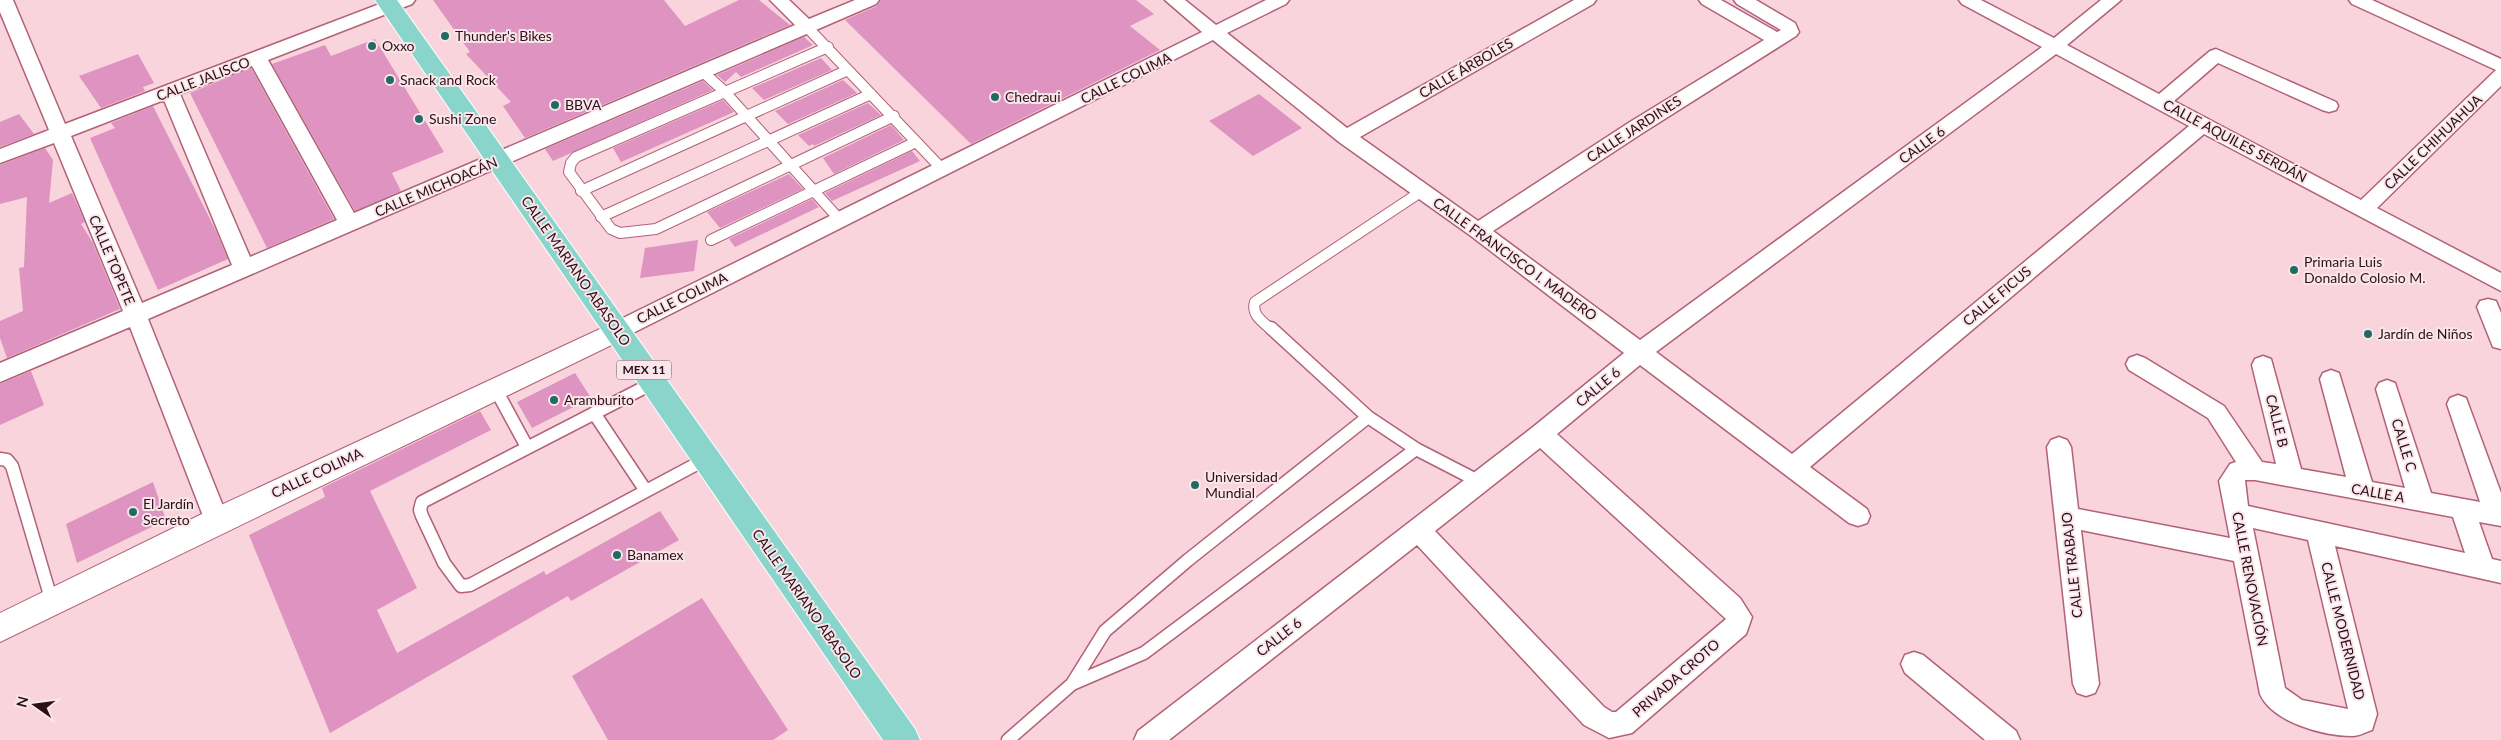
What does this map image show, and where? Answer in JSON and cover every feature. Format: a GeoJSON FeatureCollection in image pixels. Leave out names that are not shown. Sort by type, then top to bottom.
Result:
{"type":"FeatureCollection","features":[{"type":"Feature","properties":{"kind":"main road","name":"CALLE MARIANO ABASOLO"},"geometry":{"type":"LineString","coordinates":[[394,2],[498,160],[902,740]]}},
{"type":"Feature","properties":{"kind":"street","name":"CALLE TOPETE"},"geometry":{"type":"LineString","coordinates":[[4,0],[136,315],[217,521]]}},
{"type":"Feature","properties":{"kind":"street"},"geometry":{"type":"LineString","coordinates":[[779,0],[807,27]]}},
{"type":"Feature","properties":{"kind":"street","name":"CALLE MICHOACÁN"},"geometry":{"type":"LineString","coordinates":[[0,372],[350,224],[870,0]]}},
{"type":"Feature","properties":{"kind":"street","name":"CALLE FRANCISCO I. MADERO"},"geometry":{"type":"LineString","coordinates":[[1174,0],[1346,136],[1478,231],[1858,516]]}},
{"type":"Feature","properties":{"kind":"street","name":"CALLE COLIMA"},"geometry":{"type":"LineString","coordinates":[[0,628],[217,521],[617,331],[1280,0]]}},
{"type":"Feature","properties":{"kind":"street","name":"CALLE ÁRBOLES"},"geometry":{"type":"LineString","coordinates":[[1346,136],[1587,0]]}},
{"type":"Feature","properties":{"kind":"street"},"geometry":{"type":"LineString","coordinates":[[1708,0],[1783,34]]}},
{"type":"Feature","properties":{"kind":"street"},"geometry":{"type":"LineString","coordinates":[[1743,0],[1783,34]]}},
{"type":"Feature","properties":{"kind":"street","name":"CALLE AQUILES SERDÁN"},"geometry":{"type":"LineString","coordinates":[[1968,0],[2501,283]]}},
{"type":"Feature","properties":{"kind":"street","name":"CALLE 6"},"geometry":{"type":"LineString","coordinates":[[1148,740],[1541,434],[1640,352],[2055,46],[2112,0]]}},
{"type":"Feature","properties":{"kind":"street"},"geometry":{"type":"LineString","coordinates":[[2358,0],[2501,66]]}},
{"type":"Feature","properties":{"kind":"street","name":"CALLE JALISCO"},"geometry":{"type":"LineString","coordinates":[[0,156],[258,59],[394,2]]}},
{"type":"Feature","properties":{"kind":"street","name":"CALLE JARDINES"},"geometry":{"type":"LineString","coordinates":[[1478,231],[1783,34]]}},
{"type":"Feature","properties":{"kind":"street"},"geometry":{"type":"LineString","coordinates":[[2161,102],[2216,55],[2329,106]]}},
{"type":"Feature","properties":{"kind":"street"},"geometry":{"type":"LineString","coordinates":[[258,59],[350,224]]}},
{"type":"Feature","properties":{"kind":"street","name":"CALLE CHIHUAHUA"},"geometry":{"type":"LineString","coordinates":[[2364,209],[2501,75]]}},
{"type":"Feature","properties":{"kind":"street"},"geometry":{"type":"LineString","coordinates":[[170,92],[244,268]]}},
{"type":"Feature","properties":{"kind":"street","name":"CALLE FICUS"},"geometry":{"type":"LineString","coordinates":[[1793,467],[2202,125]]}},
{"type":"Feature","properties":{"kind":"street"},"geometry":{"type":"LineString","coordinates":[[2488,307],[2501,340]]}},
{"type":"Feature","properties":{"kind":"street"},"geometry":{"type":"LineString","coordinates":[[2136,364],[2216,412],[2255,470]]}},
{"type":"Feature","properties":{"kind":"street","name":"CALLE B"},"geometry":{"type":"LineString","coordinates":[[2263,365],[2291,476]]}},
{"type":"Feature","properties":{"kind":"street"},"geometry":{"type":"LineString","coordinates":[[2331,379],[2362,490]]}},
{"type":"Feature","properties":{"kind":"street","name":"CALLE C"},"geometry":{"type":"LineString","coordinates":[[2387,389],[2421,500]]}},
{"type":"Feature","properties":{"kind":"street"},"geometry":{"type":"LineString","coordinates":[[2458,404],[2499,516]]}},
{"type":"Feature","properties":{"kind":"street","name":"PRIVADA CROTO"},"geometry":{"type":"LineString","coordinates":[[1417,529],[1594,716],[1609,725],[1622,724],[1737,626],[1739,617],[1731,606],[1541,434]]}},
{"type":"Feature","properties":{"kind":"street","name":"CALLE TRABAJO"},"geometry":{"type":"LineString","coordinates":[[2059,447],[2086,684]]}},
{"type":"Feature","properties":{"kind":"street","name":"CALLE A"},"geometry":{"type":"LineString","coordinates":[[2255,470],[2499,516]]}},
{"type":"Feature","properties":{"kind":"street","name":"CALLE RENOVACIÓN"},"geometry":{"type":"LineString","coordinates":[[2255,470],[2238,472],[2231,481],[2273,694],[2279,704],[2291,710],[2355,731]]}},
{"type":"Feature","properties":{"kind":"street"},"geometry":{"type":"LineString","coordinates":[[2462,508],[2492,570]]}},
{"type":"Feature","properties":{"kind":"street"},"geometry":{"type":"LineString","coordinates":[[2238,514],[2492,570]]}},
{"type":"Feature","properties":{"kind":"street"},"geometry":{"type":"LineString","coordinates":[[2067,517],[2245,552]]}},
{"type":"Feature","properties":{"kind":"street","name":"CALLE MODERNIDAD"},"geometry":{"type":"LineString","coordinates":[[2319,533],[2363,714],[2362,721],[2355,731]]}},
{"type":"Feature","properties":{"kind":"street"},"geometry":{"type":"LineString","coordinates":[[1914,664],[2006,740]]}},
{"type":"Feature","properties":{"kind":"lane"},"geometry":{"type":"LineString","coordinates":[[807,27],[894,116],[942,169]]}},
{"type":"Feature","properties":{"kind":"lane"},"geometry":{"type":"LineString","coordinates":[[828,47],[576,157],[571,163],[569,172],[581,191],[611,229],[620,233],[656,229],[792,166],[816,151],[894,116]]}},
{"type":"Feature","properties":{"kind":"lane"},"geometry":{"type":"LineString","coordinates":[[581,191],[848,70]]}},
{"type":"Feature","properties":{"kind":"lane"},"geometry":{"type":"LineString","coordinates":[[703,72],[724,91],[744,116],[840,220]]}},
{"type":"Feature","properties":{"kind":"lane"},"geometry":{"type":"LineString","coordinates":[[602,217],[766,140],[871,94]]}},
{"type":"Feature","properties":{"kind":"lane"},"geometry":{"type":"LineString","coordinates":[[711,240],[916,142]]}},
{"type":"Feature","properties":{"kind":"lane"},"geometry":{"type":"LineString","coordinates":[[1422,191],[1255,302],[1253,308],[1255,314],[1368,417],[1416,448],[1480,482]]}},
{"type":"Feature","properties":{"kind":"lane"},"geometry":{"type":"LineString","coordinates":[[653,383],[422,502],[420,510],[438,550],[456,583],[461,586],[470,585],[706,459]]}},
{"type":"Feature","properties":{"kind":"lane"},"geometry":{"type":"LineString","coordinates":[[495,388],[527,447]]}},
{"type":"Feature","properties":{"kind":"lane"},"geometry":{"type":"LineString","coordinates":[[594,412],[646,491]]}},
{"type":"Feature","properties":{"kind":"lane"},"geometry":{"type":"LineString","coordinates":[[1008,740],[1072,684],[1105,631],[1188,560],[1368,417]]}},
{"type":"Feature","properties":{"kind":"lane"},"geometry":{"type":"LineString","coordinates":[[1072,684],[1144,653],[1416,448]]}},
{"type":"Feature","properties":{"kind":"lane"},"geometry":{"type":"LineString","coordinates":[[0,459],[7,460],[12,466],[52,602]]}},
{"type":"Feature","properties":{"kind":"building"},"geometry":{"type":"Polygon","coordinates":[[[433,0],[664,0],[685,26],[739,0],[759,0],[790,25],[525,138],[503,106],[511,102],[466,54],[470,52],[433,0]]]}},
{"type":"Feature","properties":{"kind":"building","name":"Chedraui"},"geometry":{"type":"Polygon","coordinates":[[[881,0],[1136,0],[1154,14],[1130,26],[1160,50],[971,144],[845,20],[877,6],[881,0]]]}},
{"type":"Feature","properties":{"kind":"building"},"geometry":{"type":"Polygon","coordinates":[[[804,37],[813,45],[741,77],[736,72],[725,82],[717,75],[804,37]]]}},
{"type":"Feature","properties":{"kind":"building"},"geometry":{"type":"Polygon","coordinates":[[[375,39],[444,152],[392,173],[401,191],[355,211],[272,64],[325,45],[331,56],[375,39]]]}},
{"type":"Feature","properties":{"kind":"building"},"geometry":{"type":"Polygon","coordinates":[[[138,54],[154,83],[143,87],[145,91],[101,108],[79,76],[138,54]]]}},
{"type":"Feature","properties":{"kind":"building"},"geometry":{"type":"Polygon","coordinates":[[[821,58],[832,70],[764,100],[752,88],[821,58]]]}},
{"type":"Feature","properties":{"kind":"building"},"geometry":{"type":"Polygon","coordinates":[[[251,68],[334,219],[267,248],[190,93],[251,68]]]}},
{"type":"Feature","properties":{"kind":"building"},"geometry":{"type":"Polygon","coordinates":[[[843,80],[857,93],[788,124],[775,111],[843,80]]]}},
{"type":"Feature","properties":{"kind":"building"},"geometry":{"type":"Polygon","coordinates":[[[703,81],[713,90],[553,161],[545,149],[703,81]]]}},
{"type":"Feature","properties":{"kind":"building"},"geometry":{"type":"Polygon","coordinates":[[[1259,94],[1302,128],[1253,156],[1209,121],[1259,94]]]}},
{"type":"Feature","properties":{"kind":"building"},"geometry":{"type":"Polygon","coordinates":[[[723,100],[734,112],[621,162],[613,148],[723,100]]]}},
{"type":"Feature","properties":{"kind":"building"},"geometry":{"type":"Polygon","coordinates":[[[868,103],[881,115],[814,146],[813,144],[809,146],[798,135],[868,103]]]}},
{"type":"Feature","properties":{"kind":"building"},"geometry":{"type":"Polygon","coordinates":[[[153,106],[216,231],[228,259],[158,290],[90,138],[115,128],[111,123],[153,106]]]}},
{"type":"Feature","properties":{"kind":"building"},"geometry":{"type":"Polygon","coordinates":[[[19,114],[34,134],[0,147],[0,122],[19,114]]]}},
{"type":"Feature","properties":{"kind":"building"},"geometry":{"type":"Polygon","coordinates":[[[891,125],[904,140],[834,174],[823,158],[891,125]]]}},
{"type":"Feature","properties":{"kind":"building"},"geometry":{"type":"Polygon","coordinates":[[[45,148],[53,160],[49,203],[72,193],[85,222],[81,224],[93,243],[120,309],[7,358],[0,338],[0,321],[23,311],[19,268],[24,267],[27,197],[0,204],[0,165],[45,148]]]}},
{"type":"Feature","properties":{"kind":"building"},"geometry":{"type":"Polygon","coordinates":[[[912,151],[920,161],[832,201],[825,193],[912,151]]]}},
{"type":"Feature","properties":{"kind":"building"},"geometry":{"type":"Polygon","coordinates":[[[789,174],[803,189],[720,228],[707,212],[789,174]]]}},
{"type":"Feature","properties":{"kind":"building"},"geometry":{"type":"Polygon","coordinates":[[[812,199],[819,207],[735,247],[729,239],[812,199]]]}},
{"type":"Feature","properties":{"kind":"building"},"geometry":{"type":"Polygon","coordinates":[[[698,240],[694,271],[640,278],[645,248],[698,240]]]}},
{"type":"Feature","properties":{"kind":"building"},"geometry":{"type":"Polygon","coordinates":[[[31,371],[44,405],[0,425],[0,384],[31,371]]]}},
{"type":"Feature","properties":{"kind":"building","name":"Aramburito"},"geometry":{"type":"Polygon","coordinates":[[[575,373],[591,398],[532,428],[517,402],[575,373]]]}},
{"type":"Feature","properties":{"kind":"building"},"geometry":{"type":"Polygon","coordinates":[[[480,411],[491,430],[370,491],[417,588],[377,610],[397,653],[544,571],[546,575],[660,511],[679,540],[571,601],[568,596],[330,733],[249,535],[325,497],[322,488],[480,411]]]}},
{"type":"Feature","properties":{"kind":"building"},"geometry":{"type":"Polygon","coordinates":[[[153,482],[166,520],[77,563],[66,524],[153,482]]]}},
{"type":"Feature","properties":{"kind":"building"},"geometry":{"type":"Polygon","coordinates":[[[702,598],[788,730],[773,740],[608,740],[572,676],[702,598]]]}},
{"type":"Feature","properties":{"kind":"place","name":"Thunder's Bikes"},"geometry":{"type":"Point","coordinates":[445,36]}},
{"type":"Feature","properties":{"kind":"place","name":"Oxxo"},"geometry":{"type":"Point","coordinates":[372,46]}},
{"type":"Feature","properties":{"kind":"place","name":"Snack and Rock"},"geometry":{"type":"Point","coordinates":[390,80]}},
{"type":"Feature","properties":{"kind":"place","name":"Chedraui"},"geometry":{"type":"Point","coordinates":[995,97]}},
{"type":"Feature","properties":{"kind":"place","name":"BBVA"},"geometry":{"type":"Point","coordinates":[555,105]}},
{"type":"Feature","properties":{"kind":"place","name":"Sushi Zone"},"geometry":{"type":"Point","coordinates":[419,119]}},
{"type":"Feature","properties":{"kind":"place","name":"Primaria Luis Donaldo Colosio M."},"geometry":{"type":"Point","coordinates":[2294,270]}},
{"type":"Feature","properties":{"kind":"place","name":"Jardín de Niños"},"geometry":{"type":"Point","coordinates":[2368,334]}},
{"type":"Feature","properties":{"kind":"place","name":"Aramburito"},"geometry":{"type":"Point","coordinates":[554,400]}},
{"type":"Feature","properties":{"kind":"place","name":"Universidad Mundial"},"geometry":{"type":"Point","coordinates":[1195,485]}},
{"type":"Feature","properties":{"kind":"place","name":"El Jardín Secreto"},"geometry":{"type":"Point","coordinates":[133,512]}},
{"type":"Feature","properties":{"kind":"place","name":"Banamex"},"geometry":{"type":"Point","coordinates":[617,555]}}]}
